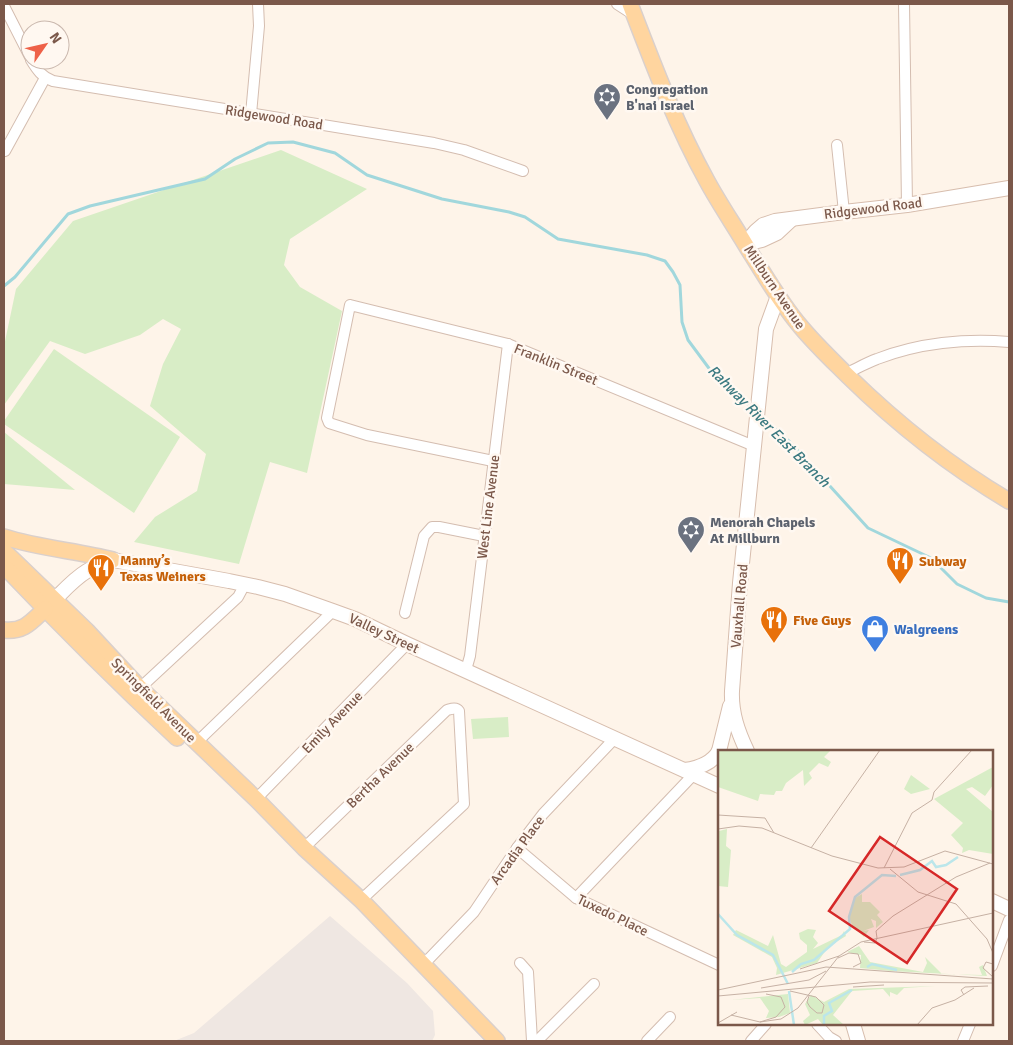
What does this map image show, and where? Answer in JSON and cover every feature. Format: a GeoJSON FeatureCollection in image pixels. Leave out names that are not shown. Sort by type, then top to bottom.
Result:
{"type":"FeatureCollection","features":[{"type":"Feature","properties":{"kind":"main road","name":"Millburn Avenue"},"geometry":{"type":"LineString","coordinates":[[633,10],[648,52],[676,118],[707,180],[778,296],[800,326],[846,374],[894,419],[971,477],[1009,501]]}},
{"type":"Feature","properties":{"kind":"main road","name":"Ridgewood Road"},"geometry":{"type":"LineString","coordinates":[[745,244],[762,240],[777,233],[792,219],[907,205],[1009,188]]}},
{"type":"Feature","properties":{"kind":"main road","name":"Vauxhall Road"},"geometry":{"type":"LineString","coordinates":[[747,750],[737,729],[731,703],[740,583],[766,329],[778,296]]}},
{"type":"Feature","properties":{"kind":"main road"},"geometry":{"type":"LineString","coordinates":[[4,537],[25,544],[113,560]]}},
{"type":"Feature","properties":{"kind":"main road","name":"Springfield Avenue"},"geometry":{"type":"LineString","coordinates":[[4,551],[130,694],[267,823],[304,848]]}},
{"type":"Feature","properties":{"kind":"main road"},"geometry":{"type":"LineString","coordinates":[[4,630],[13,631],[27,626],[86,571],[113,560]]}},
{"type":"Feature","properties":{"kind":"main road","name":"Valley Street"},"geometry":{"type":"LineString","coordinates":[[113,560],[245,584],[285,594],[356,619],[718,786]]}},
{"type":"Feature","properties":{"kind":"main road","name":"Springfield Avenue"},"geometry":{"type":"LineString","coordinates":[[4,566],[50,604],[87,631],[140,688],[196,743],[256,799],[304,848],[361,900],[497,1041]]}},
{"type":"Feature","properties":{"kind":"main road"},"geometry":{"type":"LineString","coordinates":[[719,750],[731,703]]}},
{"type":"Feature","properties":{"kind":"main road"},"geometry":{"type":"LineString","coordinates":[[689,772],[710,762],[718,753]]}},
{"type":"Feature","properties":{"kind":"main road"},"geometry":{"type":"LineString","coordinates":[[993,901],[1009,909]]}},
{"type":"Feature","properties":{"kind":"main road"},"geometry":{"type":"LineString","coordinates":[[853,1025],[858,1041]]}},
{"type":"Feature","properties":{"kind":"street"},"geometry":{"type":"LineString","coordinates":[[251,114],[259,26],[258,4]]}},
{"type":"Feature","properties":{"kind":"street"},"geometry":{"type":"LineString","coordinates":[[617,4],[633,10]]}},
{"type":"Feature","properties":{"kind":"street"},"geometry":{"type":"LineString","coordinates":[[904,4],[907,205]]}},
{"type":"Feature","properties":{"kind":"street"},"geometry":{"type":"LineString","coordinates":[[4,6],[20,37]]}},
{"type":"Feature","properties":{"kind":"street"},"geometry":{"type":"LineString","coordinates":[[5,151],[45,78],[37,70]]}},
{"type":"Feature","properties":{"kind":"street","name":"Ridgewood Road"},"geometry":{"type":"LineString","coordinates":[[45,78],[61,83],[449,146],[523,171]]}},
{"type":"Feature","properties":{"kind":"street"},"geometry":{"type":"LineString","coordinates":[[836,145],[844,212]]}},
{"type":"Feature","properties":{"kind":"street","name":"Franklin Street"},"geometry":{"type":"LineString","coordinates":[[493,461],[367,435],[329,423],[327,418],[350,305],[508,344],[754,446]]}},
{"type":"Feature","properties":{"kind":"street"},"geometry":{"type":"LineString","coordinates":[[846,374],[890,354],[933,344],[971,340],[1009,342]]}},
{"type":"Feature","properties":{"kind":"street","name":"West Line Avenue"},"geometry":{"type":"LineString","coordinates":[[466,670],[470,656],[508,344]]}},
{"type":"Feature","properties":{"kind":"street"},"geometry":{"type":"LineString","coordinates":[[405,613],[424,536],[432,528],[439,527],[484,536]]}},
{"type":"Feature","properties":{"kind":"street"},"geometry":{"type":"LineString","coordinates":[[140,688],[238,597],[245,584]]}},
{"type":"Feature","properties":{"kind":"street"},"geometry":{"type":"LineString","coordinates":[[196,743],[334,611]]}},
{"type":"Feature","properties":{"kind":"street","name":"Emily Avenue"},"geometry":{"type":"LineString","coordinates":[[256,799],[407,644]]}},
{"type":"Feature","properties":{"kind":"street","name":"Bertha Avenue"},"geometry":{"type":"LineString","coordinates":[[304,848],[447,710],[454,708],[459,711],[464,804],[361,900]]}},
{"type":"Feature","properties":{"kind":"street","name":"Arcadia Place"},"geometry":{"type":"LineString","coordinates":[[423,965],[474,912],[517,848],[543,814],[615,738]]}},
{"type":"Feature","properties":{"kind":"street"},"geometry":{"type":"LineString","coordinates":[[576,898],[689,772]]}},
{"type":"Feature","properties":{"kind":"street","name":"Tuxedo Place"},"geometry":{"type":"LineString","coordinates":[[517,848],[576,898],[718,965]]}},
{"type":"Feature","properties":{"kind":"street"},"geometry":{"type":"LineString","coordinates":[[993,963],[1009,920]]}},
{"type":"Feature","properties":{"kind":"street"},"geometry":{"type":"LineString","coordinates":[[520,963],[528,972],[532,1041]]}},
{"type":"Feature","properties":{"kind":"street"},"geometry":{"type":"LineString","coordinates":[[538,1041],[594,984]]}},
{"type":"Feature","properties":{"kind":"street"},"geometry":{"type":"LineString","coordinates":[[648,1041],[670,1017]]}},
{"type":"Feature","properties":{"kind":"street"},"geometry":{"type":"LineString","coordinates":[[751,1041],[765,1025]]}},
{"type":"Feature","properties":{"kind":"street"},"geometry":{"type":"LineString","coordinates":[[818,1025],[829,1037],[836,1041]]}},
{"type":"Feature","properties":{"kind":"street"},"geometry":{"type":"LineString","coordinates":[[963,1041],[970,1025]]}},
{"type":"Feature","properties":{"kind":"shaded area"},"geometry":{"type":"Polygon","coordinates":[[[330,916],[407,983],[433,1011],[435,1035],[432,1041],[174,1041],[194,1033],[330,916]]]}},
{"type":"Feature","properties":{"kind":"green space"},"geometry":{"type":"Polygon","coordinates":[[[281,150],[367,189],[290,239],[284,265],[300,287],[342,311],[307,473],[270,462],[239,564],[134,542],[155,517],[197,491],[206,454],[150,406],[163,364],[181,329],[163,319],[140,335],[85,354],[50,341],[4,405],[4,346],[16,289],[73,221],[281,150]]]}},
{"type":"Feature","properties":{"kind":"green space"},"geometry":{"type":"Polygon","coordinates":[[[54,349],[180,437],[134,513],[4,424],[4,421],[54,349]]]}},
{"type":"Feature","properties":{"kind":"green space"},"geometry":{"type":"Polygon","coordinates":[[[4,432],[75,490],[4,484],[4,432]]]}},
{"type":"Feature","properties":{"kind":"green space"},"geometry":{"type":"Polygon","coordinates":[[[508,717],[509,737],[473,739],[471,719],[508,717]]]}},
{"type":"Feature","properties":{"kind":"waterway","name":"Rahway River East Branch"},"geometry":{"type":"LineString","coordinates":[[4,286],[15,277],[68,214],[90,206],[205,179],[235,159],[268,143],[293,142],[335,153],[367,175],[442,199],[525,217],[558,239],[647,255],[665,261],[680,285],[682,322],[688,340],[711,371],[753,409]]}},
{"type":"Feature","properties":{"kind":"waterway","name":"Rahway River East Branch"},"geometry":{"type":"LineString","coordinates":[[761,416],[789,441],[868,528],[931,558],[957,584],[986,598],[1009,602]]}},
{"type":"Feature","properties":{"kind":"place","name":"Congregation B'nai Israel"},"geometry":{"type":"Point","coordinates":[607,121]}},
{"type":"Feature","properties":{"kind":"place","name":"Menorah Chapels At Millburn"},"geometry":{"type":"Point","coordinates":[691,554]}},
{"type":"Feature","properties":{"kind":"place","name":"Subway"},"geometry":{"type":"Point","coordinates":[900,585]}},
{"type":"Feature","properties":{"kind":"place","name":"Manny’s Texas Weiners"},"geometry":{"type":"Point","coordinates":[101,592]}},
{"type":"Feature","properties":{"kind":"place","name":"Five Guys"},"geometry":{"type":"Point","coordinates":[774,644]}},
{"type":"Feature","properties":{"kind":"place","name":"Walgreens"},"geometry":{"type":"Point","coordinates":[875,653]}}]}
